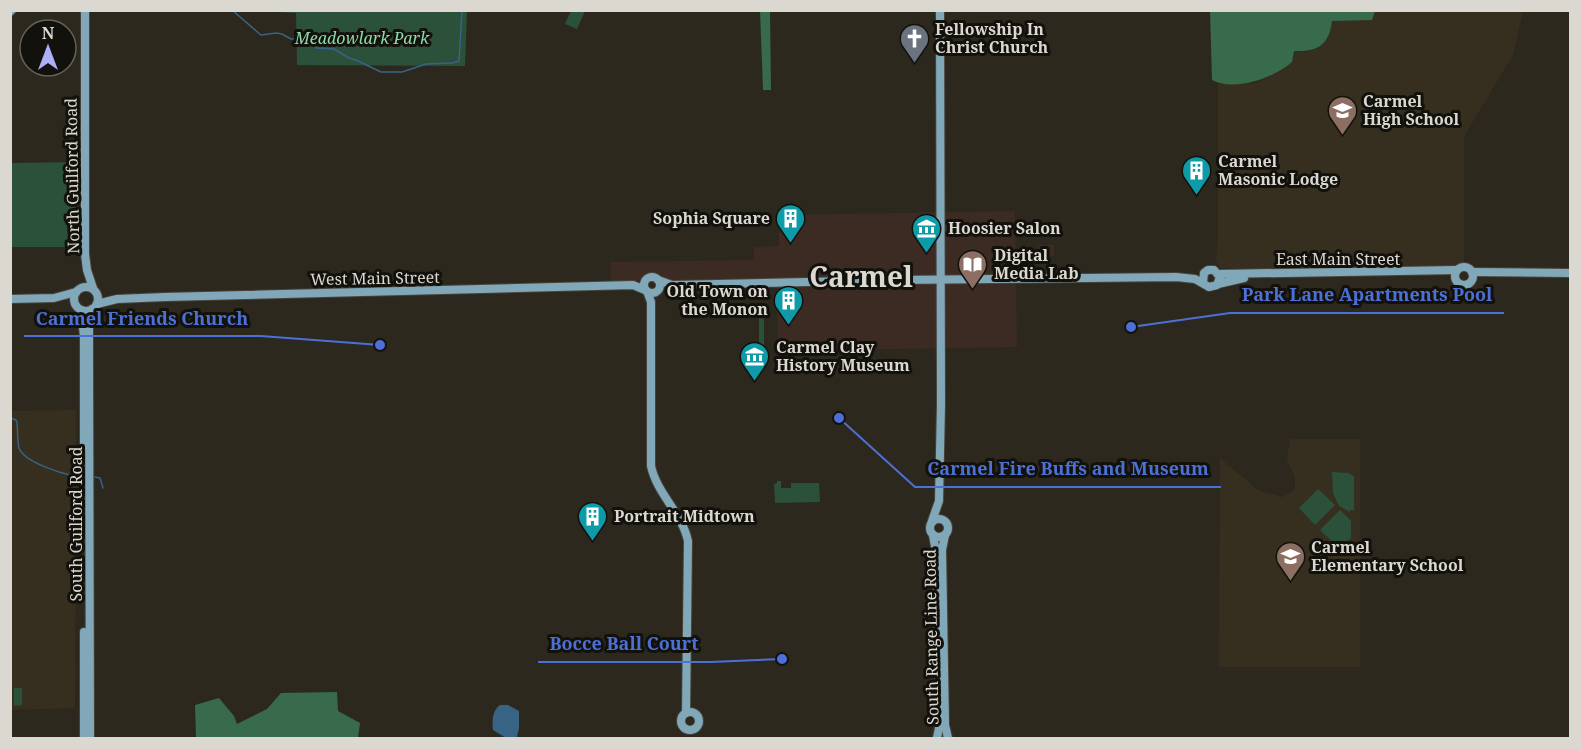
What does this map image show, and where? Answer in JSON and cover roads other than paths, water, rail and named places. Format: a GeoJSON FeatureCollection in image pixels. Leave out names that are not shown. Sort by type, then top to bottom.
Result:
{"type":"FeatureCollection","features":[{"type":"Feature","properties":{"kind":"main road","name":"North Guilford Road"},"geometry":{"type":"LineString","coordinates":[[85,10],[87,270],[94,290]]}},
{"type":"Feature","properties":{"kind":"main road"},"geometry":{"type":"LineString","coordinates":[[939,501],[930,529],[933,535],[938,537],[945,535],[948,527],[939,501],[940,10]]}},
{"type":"Feature","properties":{"kind":"main road"},"geometry":{"type":"LineString","coordinates":[[1472,276],[1465,267],[1456,274],[1458,283],[1464,285],[1472,276],[1492,273],[1570,273]]}},
{"type":"Feature","properties":{"kind":"main road","name":"North Guilford Road"},"geometry":{"type":"LineString","coordinates":[[78,290],[87,270]]}},
{"type":"Feature","properties":{"kind":"main road","name":"East Main Street"},"geometry":{"type":"LineString","coordinates":[[1203,278],[1211,270],[1218,274],[1456,274]]}},
{"type":"Feature","properties":{"kind":"main road"},"geometry":{"type":"LineString","coordinates":[[646,290],[652,293],[672,285],[1176,277],[1203,278],[1209,287],[1218,284],[1218,274]]}},
{"type":"Feature","properties":{"kind":"main road","name":"East Main Street"},"geometry":{"type":"LineString","coordinates":[[1218,284],[1249,277],[1456,274]]}},
{"type":"Feature","properties":{"kind":"main road"},"geometry":{"type":"LineString","coordinates":[[672,285],[653,277],[646,279],[644,283],[651,302],[650,459],[655,477],[685,530],[688,541],[686,713],[681,722],[688,734],[699,724],[687,676]]}},
{"type":"Feature","properties":{"kind":"main road","name":"West Main Street"},"geometry":{"type":"LineString","coordinates":[[633,285],[646,279]]}},
{"type":"Feature","properties":{"kind":"main road"},"geometry":{"type":"LineString","coordinates":[[651,302],[660,284],[658,280]]}},
{"type":"Feature","properties":{"kind":"main road","name":"West Main Street"},"geometry":{"type":"LineString","coordinates":[[94,307],[117,299],[633,285],[646,290]]}},
{"type":"Feature","properties":{"kind":"main road"},"geometry":{"type":"LineString","coordinates":[[10,299],[54,298],[87,286],[94,290],[98,298],[94,307],[78,307],[54,298]]}},
{"type":"Feature","properties":{"kind":"main road"},"geometry":{"type":"LineString","coordinates":[[78,290],[74,298],[78,307]]}},
{"type":"Feature","properties":{"kind":"main road","name":"West Main Street"},"geometry":{"type":"LineString","coordinates":[[94,290],[117,299]]}},
{"type":"Feature","properties":{"kind":"main road","name":"South Guilford Road"},"geometry":{"type":"LineString","coordinates":[[78,307],[84,336],[84,738]]}},
{"type":"Feature","properties":{"kind":"main road","name":"South Guilford Road"},"geometry":{"type":"LineString","coordinates":[[90,738],[89,319],[94,307]]}},
{"type":"Feature","properties":{"kind":"main road"},"geometry":{"type":"LineString","coordinates":[[932,521],[944,520]]}},
{"type":"Feature","properties":{"kind":"main road","name":"South Range Line Road"},"geometry":{"type":"LineString","coordinates":[[933,535],[936,552],[940,720],[937,738]]}},
{"type":"Feature","properties":{"kind":"main road","name":"South Range Line Road"},"geometry":{"type":"LineString","coordinates":[[945,535],[942,550],[945,728],[948,738]]}},
{"type":"Feature","properties":{"kind":"main road"},"geometry":{"type":"LineString","coordinates":[[686,713],[696,715]]}},
{"type":"Feature","properties":{"kind":"main road"},"geometry":{"type":"LineString","coordinates":[[937,738],[948,738]]}},
{"type":"Feature","properties":{"kind":"water"},"geometry":{"type":"Polygon","coordinates":[[[500,705],[508,705],[519,711],[517,737],[506,738],[493,730],[494,713],[500,705]]]}},
{"type":"Feature","properties":{"kind":"waterway"},"geometry":{"type":"LineString","coordinates":[[232,10],[261,35],[276,33],[291,39],[308,39],[316,48],[334,49],[381,72],[402,72],[426,64],[459,61],[462,10]]}},
{"type":"Feature","properties":{"kind":"waterway"},"geometry":{"type":"LineString","coordinates":[[10,418],[16,420],[18,445],[22,453],[43,466],[74,476]]}},
{"type":"Feature","properties":{"kind":"waterway"},"geometry":{"type":"LineString","coordinates":[[95,477],[100,478],[103,488]]}},
{"type":"Feature","properties":{"kind":"place","name":"Fellowship In Christ Church"},"geometry":{"type":"Point","coordinates":[914,64]}},
{"type":"Feature","properties":{"kind":"place","name":"Carmel High School"},"geometry":{"type":"Point","coordinates":[1342,136]}},
{"type":"Feature","properties":{"kind":"place","name":"Carmel Masonic Lodge"},"geometry":{"type":"Point","coordinates":[1197,196]}},
{"type":"Feature","properties":{"kind":"place","name":"Sophia Square"},"geometry":{"type":"Point","coordinates":[791,244]}},
{"type":"Feature","properties":{"kind":"place","name":"Hoosier Salon"},"geometry":{"type":"Point","coordinates":[927,254]}},
{"type":"Feature","properties":{"kind":"place","name":"Digital Media Lab"},"geometry":{"type":"Point","coordinates":[973,290]}},
{"type":"Feature","properties":{"kind":"place","name":"Old Town on the Monon"},"geometry":{"type":"Point","coordinates":[789,326]}},
{"type":"Feature","properties":{"kind":"place","name":"Park Lane Apartments Pool"},"geometry":{"type":"Point","coordinates":[1131,327]}},
{"type":"Feature","properties":{"kind":"place","name":"Carmel Friends Church"},"geometry":{"type":"Point","coordinates":[380,345]}},
{"type":"Feature","properties":{"kind":"place","name":"Carmel Clay History Museum"},"geometry":{"type":"Point","coordinates":[755,382]}},
{"type":"Feature","properties":{"kind":"place","name":"Carmel Fire Buffs and Museum"},"geometry":{"type":"Point","coordinates":[839,418]}},
{"type":"Feature","properties":{"kind":"place","name":"Portrait Midtown"},"geometry":{"type":"Point","coordinates":[593,542]}},
{"type":"Feature","properties":{"kind":"place","name":"Carmel Elementary School"},"geometry":{"type":"Point","coordinates":[1290,582]}},
{"type":"Feature","properties":{"kind":"place","name":"Bocce Ball Court"},"geometry":{"type":"Point","coordinates":[782,659]}},
{"type":"Feature","properties":{"kind":"district","name":"Carmel"},"geometry":{"type":"Point","coordinates":[861,277]}},
{"type":"Feature","properties":{"kind":"park label","name":"Meadowlark Park"},"geometry":{"type":"Point","coordinates":[362,38]}}]}
